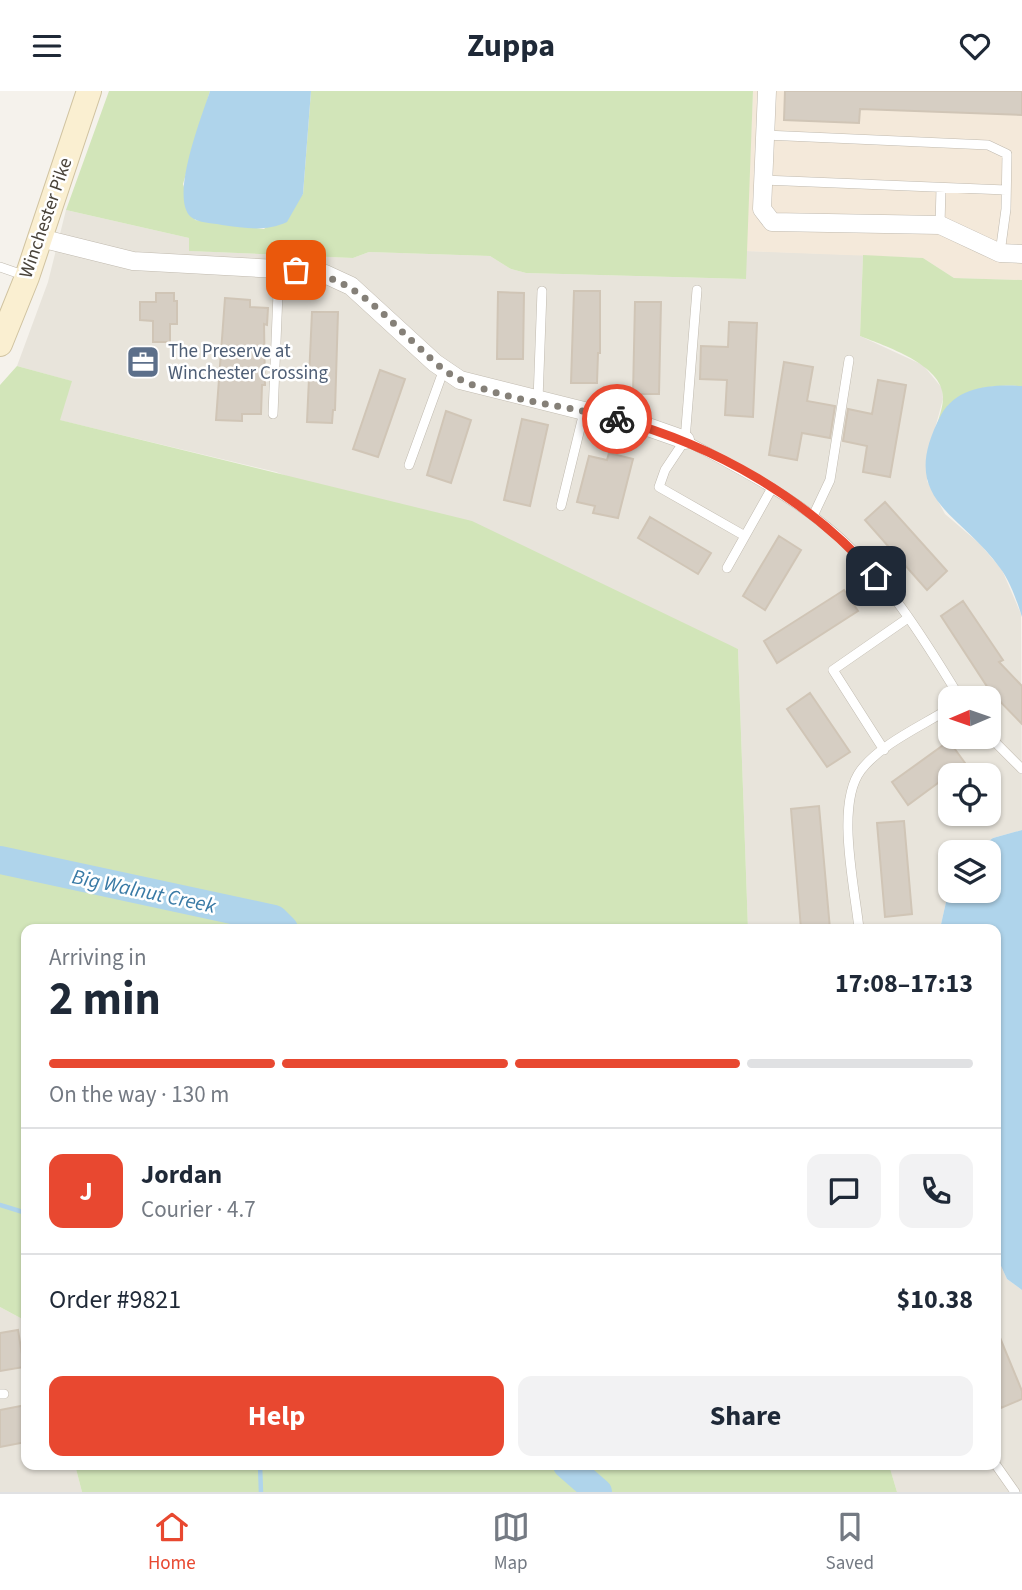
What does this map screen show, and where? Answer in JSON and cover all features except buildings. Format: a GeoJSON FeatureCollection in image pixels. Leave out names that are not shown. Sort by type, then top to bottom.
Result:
{"type":"FeatureCollection","features":[{"type":"Feature","properties":{"kind":"main road","name":"Winchester Pike"},"geometry":{"type":"LineString","coordinates":[[0,344],[27,277],[89,91]]}},
{"type":"Feature","properties":{"kind":"street"},"geometry":{"type":"LineString","coordinates":[[767,91],[762,209],[772,222],[940,225],[1000,253],[1022,254]]}},
{"type":"Feature","properties":{"kind":"street"},"geometry":{"type":"LineString","coordinates":[[40,238],[133,261],[325,274],[351,286],[444,369],[460,380],[538,402],[636,424],[685,440]]}},
{"type":"Feature","properties":{"kind":"lane"},"geometry":{"type":"LineString","coordinates":[[765,135],[988,145],[1007,154],[1000,253]]}},
{"type":"Feature","properties":{"kind":"lane"},"geometry":{"type":"LineString","coordinates":[[763,180],[1006,190]]}},
{"type":"Feature","properties":{"kind":"lane"},"geometry":{"type":"LineString","coordinates":[[940,225],[941,188]]}},
{"type":"Feature","properties":{"kind":"lane"},"geometry":{"type":"LineString","coordinates":[[0,267],[27,277]]}},
{"type":"Feature","properties":{"kind":"lane"},"geometry":{"type":"LineString","coordinates":[[273,414],[279,269]]}},
{"type":"Feature","properties":{"kind":"lane"},"geometry":{"type":"LineString","coordinates":[[697,290],[685,440],[665,470],[659,487],[744,536]]}},
{"type":"Feature","properties":{"kind":"lane"},"geometry":{"type":"LineString","coordinates":[[538,402],[542,291]]}},
{"type":"Feature","properties":{"kind":"lane"},"geometry":{"type":"LineString","coordinates":[[813,516],[830,480],[849,360]]}},
{"type":"Feature","properties":{"kind":"lane"},"geometry":{"type":"LineString","coordinates":[[409,465],[444,369]]}},
{"type":"Feature","properties":{"kind":"lane"},"geometry":{"type":"LineString","coordinates":[[561,506],[584,412]]}},
{"type":"Feature","properties":{"kind":"lane"},"geometry":{"type":"LineString","coordinates":[[685,440],[772,488],[813,516],[863,561],[908,618],[952,686]]}},
{"type":"Feature","properties":{"kind":"lane"},"geometry":{"type":"LineString","coordinates":[[727,568],[772,488]]}},
{"type":"Feature","properties":{"kind":"lane"},"geometry":{"type":"LineString","coordinates":[[884,750],[833,670],[908,618]]}},
{"type":"Feature","properties":{"kind":"lane"},"geometry":{"type":"LineString","coordinates":[[859,924],[848,805],[862,768],[884,750],[938,716]]}},
{"type":"Feature","properties":{"kind":"lane"},"geometry":{"type":"LineString","coordinates":[[1001,748],[1022,769]]}},
{"type":"Feature","properties":{"kind":"lane"},"geometry":{"type":"LineString","coordinates":[[1000,1470],[1015,1492]]}},
{"type":"Feature","properties":{"kind":"shaded area"},"geometry":{"type":"Polygon","coordinates":[[[753,91],[1022,91],[1022,280],[954,278],[923,258],[746,251],[753,91]]]}},
{"type":"Feature","properties":{"kind":"shaded area"},"geometry":{"type":"Polygon","coordinates":[[[66,210],[189,238],[190,251],[353,258],[369,252],[490,256],[511,269],[526,273],[745,279],[746,251],[863,255],[860,336],[923,365],[942,388],[943,399],[928,454],[927,481],[945,514],[980,544],[1002,570],[1021,614],[1022,830],[990,840],[938,840],[938,903],[946,903],[941,924],[748,924],[738,649],[276,472],[59,420],[71,381],[17,366],[48,282],[66,210]]]}},
{"type":"Feature","properties":{"kind":"shaded area"},"geometry":{"type":"Polygon","coordinates":[[[1001,1266],[1007,1279],[1022,1290],[1022,1492],[897,1492],[890,1470],[1001,1470],[1001,1266]]]}},
{"type":"Feature","properties":{"kind":"shaded area"},"geometry":{"type":"Polygon","coordinates":[[[0,1307],[21,1318],[21,1470],[76,1470],[82,1492],[0,1492],[0,1307]]]}},
{"type":"Feature","properties":{"kind":"green space"},"geometry":{"type":"Polygon","coordinates":[[[109,91],[210,91],[183,184],[195,220],[264,229],[303,194],[311,91],[753,91],[746,279],[526,273],[511,269],[490,256],[369,252],[353,258],[189,251],[189,238],[66,210],[109,91]]]}},
{"type":"Feature","properties":{"kind":"green space"},"geometry":{"type":"Polygon","coordinates":[[[863,255],[923,258],[954,278],[1022,280],[1022,386],[995,386],[972,391],[953,403],[937,425],[943,398],[941,386],[934,376],[911,358],[860,336],[863,255]]]}},
{"type":"Feature","properties":{"kind":"green space"},"geometry":{"type":"Polygon","coordinates":[[[17,366],[72,381],[60,420],[472,521],[738,649],[748,924],[21,924],[21,1318],[0,1307],[0,385],[17,366]]]}},
{"type":"Feature","properties":{"kind":"green space"},"geometry":{"type":"Polygon","coordinates":[[[76,1470],[890,1470],[897,1492],[82,1492],[76,1470]]]}},
{"type":"Feature","properties":{"kind":"water"},"geometry":{"type":"Polygon","coordinates":[[[210,91],[311,91],[303,194],[287,222],[263,228],[222,225],[194,219],[185,207],[185,175],[189,156],[210,91]]]}},
{"type":"Feature","properties":{"kind":"water"},"geometry":{"type":"Polygon","coordinates":[[[1022,386],[1022,617],[1004,573],[939,502],[929,486],[926,467],[929,444],[941,415],[956,398],[987,387],[1022,386]]]}},
{"type":"Feature","properties":{"kind":"water"},"geometry":{"type":"Polygon","coordinates":[[[1022,830],[1022,1290],[1007,1279],[1001,1266],[1001,924],[941,924],[946,903],[1001,903],[1001,840],[990,840],[1022,830]]]}},
{"type":"Feature","properties":{"kind":"waterway","name":"Big Walnut Creek"},"geometry":{"type":"LineString","coordinates":[[0,860],[274,919],[279,924]]}},
{"type":"Feature","properties":{"kind":"waterway"},"geometry":{"type":"LineString","coordinates":[[0,1205],[21,1211]]}},
{"type":"Feature","properties":{"kind":"waterway"},"geometry":{"type":"LineString","coordinates":[[260,1470],[261,1492]]}},
{"type":"Feature","properties":{"kind":"waterway","name":"Big Walnut Creek"},"geometry":{"type":"LineString","coordinates":[[573,1470],[598,1492]]}},
{"type":"Feature","properties":{"kind":"way so far"},"geometry":{"type":"LineString","coordinates":[[296,270],[325,274],[351,286],[435,363],[460,380],[538,402],[617,419]]}},
{"type":"Feature","properties":{"kind":"place","name":"The Preserve at Winchester Crossing"},"geometry":{"type":"Point","coordinates":[143,362]}},
{"type":"Feature","properties":{"kind":"route"},"geometry":{"type":"LineString","coordinates":[[617,419],[685,440],[772,488],[828,527],[876,576]]}}]}
